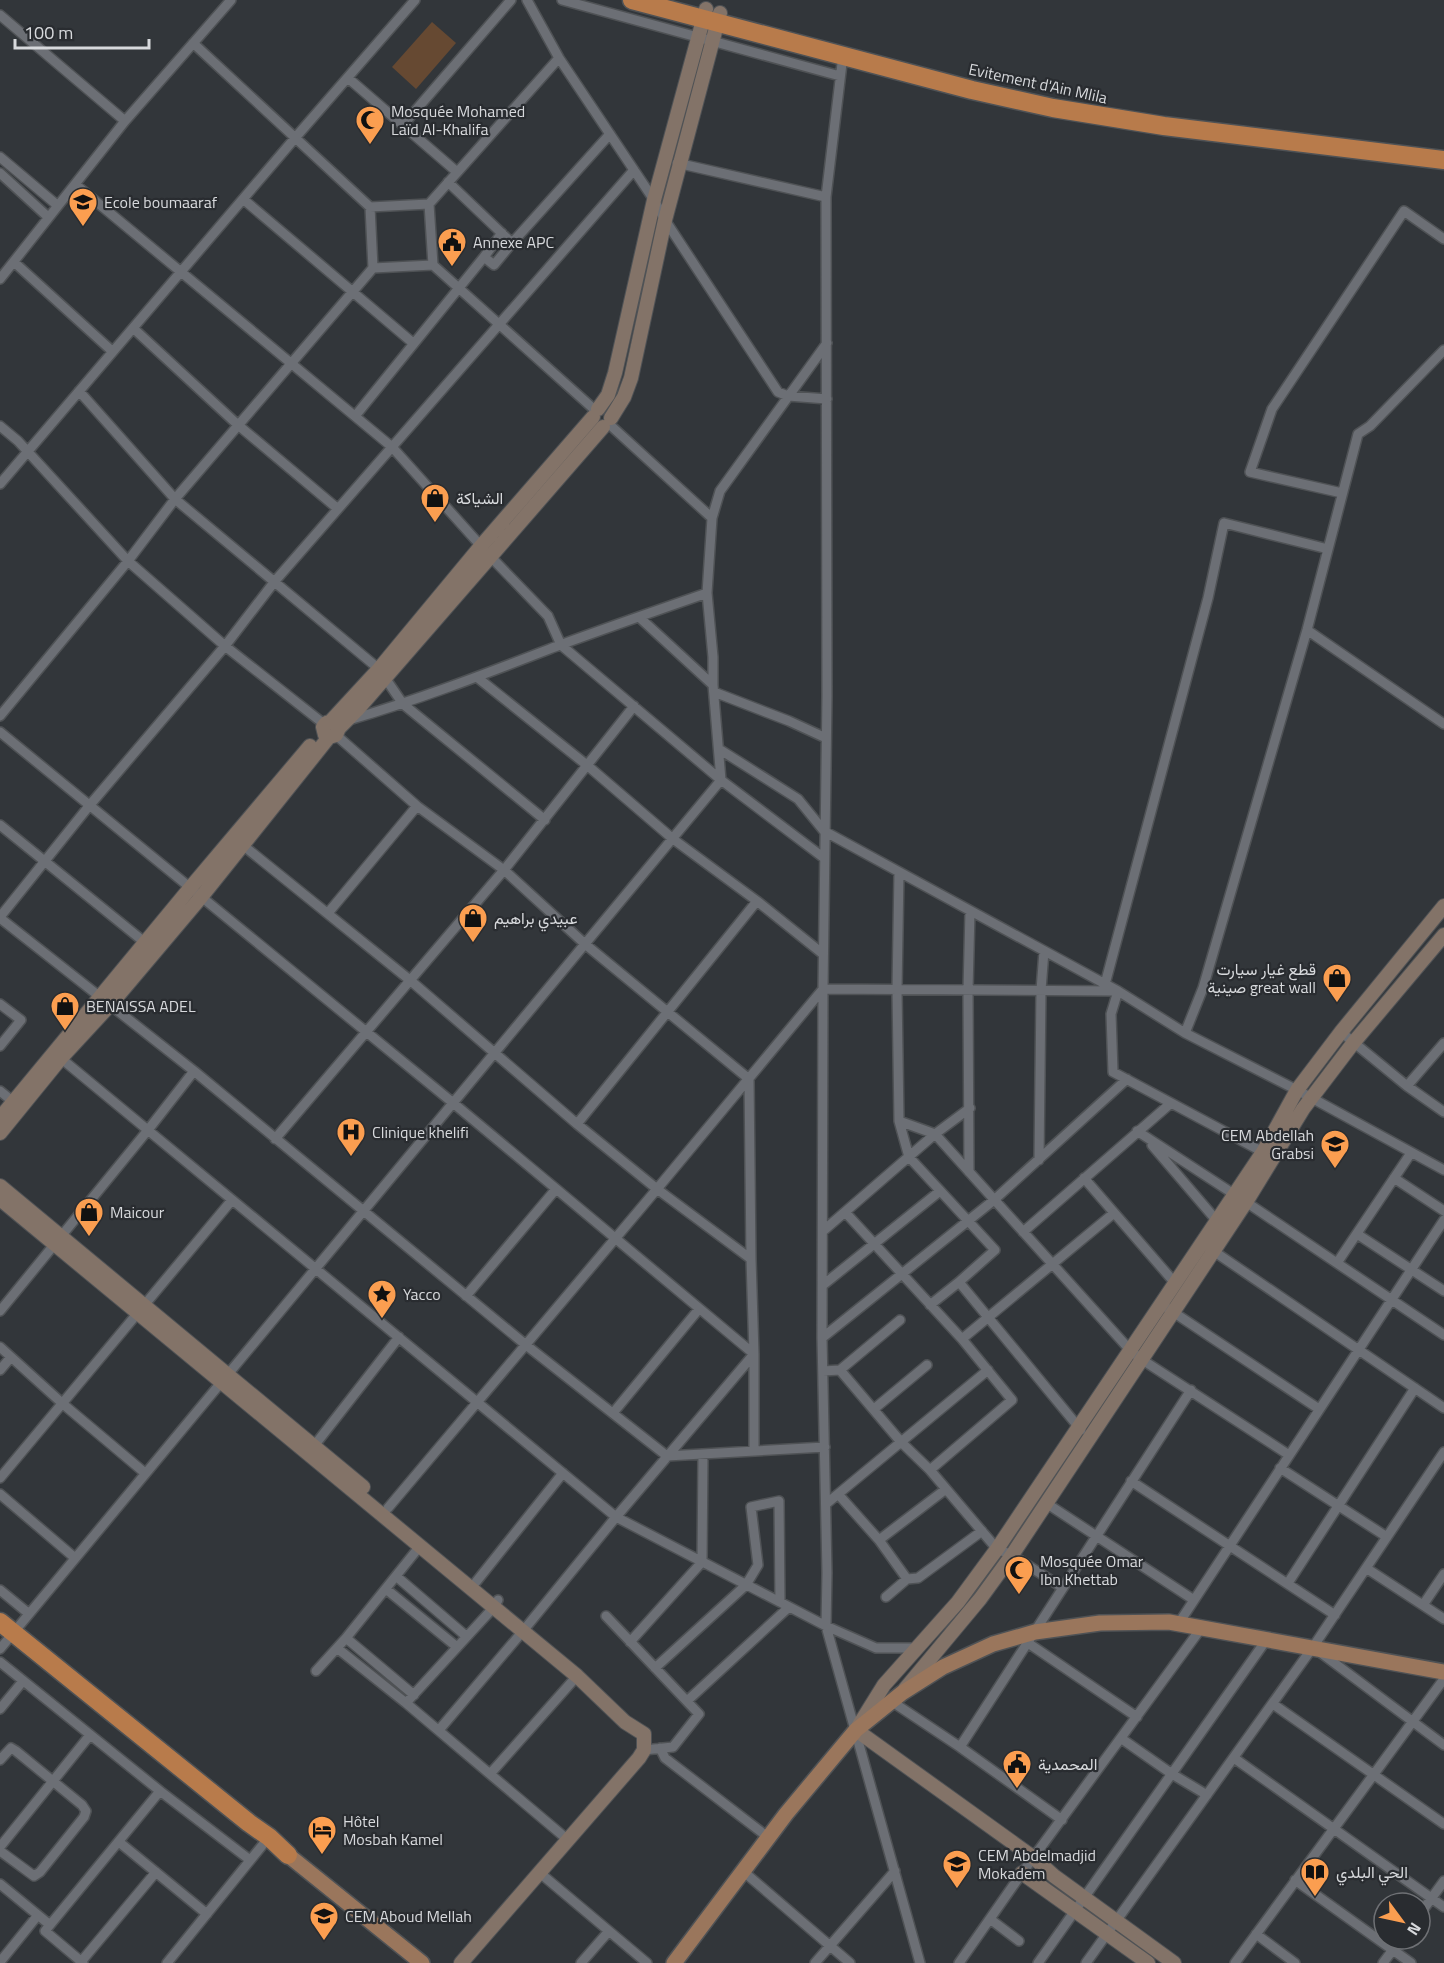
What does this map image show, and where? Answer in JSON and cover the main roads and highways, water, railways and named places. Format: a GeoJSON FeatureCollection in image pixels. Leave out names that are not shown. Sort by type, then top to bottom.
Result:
{"type":"FeatureCollection","features":[{"type":"Feature","properties":{"kind":"highway","name":"Evitement d'Ain Mlila"},"geometry":{"type":"LineString","coordinates":[[632,0],[709,24],[1054,99],[1178,117],[1444,149]]}},
{"type":"Feature","properties":{"kind":"highway","name":"Evitement d'Ain Mlila"},"geometry":{"type":"LineString","coordinates":[[671,0],[709,24]]}},
{"type":"Feature","properties":{"kind":"highway","name":"Evitement d'Ain Mlila"},"geometry":{"type":"LineString","coordinates":[[843,52],[972,90],[1083,113],[1164,126],[1444,160]]}},
{"type":"Feature","properties":{"kind":"highway"},"geometry":{"type":"LineString","coordinates":[[4,1636],[249,1822],[266,1840],[288,1855]]}},
{"type":"Feature","properties":{"kind":"main road"},"geometry":{"type":"LineString","coordinates":[[674,1963],[786,1814],[856,1730],[897,1697],[943,1667],[993,1644],[1100,1623],[1179,1623],[1444,1672]]}},
{"type":"Feature","properties":{"kind":"main road"},"geometry":{"type":"LineString","coordinates":[[288,1855],[422,1963]]}},
{"type":"Feature","properties":{"kind":"place","name":"Mosquée Mohamed Laïd Al-Khalifa"},"geometry":{"type":"Point","coordinates":[370,146]}},
{"type":"Feature","properties":{"kind":"place","name":"Ecole boumaaraf"},"geometry":{"type":"Point","coordinates":[83,228]}},
{"type":"Feature","properties":{"kind":"place","name":"Annexe APC"},"geometry":{"type":"Point","coordinates":[452,268]}},
{"type":"Feature","properties":{"kind":"place","name":"الشياكة"},"geometry":{"type":"Point","coordinates":[435,524]}},
{"type":"Feature","properties":{"kind":"place","name":"عبيدي براهيم"},"geometry":{"type":"Point","coordinates":[473,944]}},
{"type":"Feature","properties":{"kind":"place","name":"قطع غيار سيارت صينية great wall"},"geometry":{"type":"Point","coordinates":[1337,1004]}},
{"type":"Feature","properties":{"kind":"place","name":"BENAISSA ADEL"},"geometry":{"type":"Point","coordinates":[65,1032]}},
{"type":"Feature","properties":{"kind":"place","name":"Clinique khelifi"},"geometry":{"type":"Point","coordinates":[351,1158]}},
{"type":"Feature","properties":{"kind":"place","name":"CEM Abdellah Grabsi"},"geometry":{"type":"Point","coordinates":[1335,1170]}},
{"type":"Feature","properties":{"kind":"place","name":"Maicour"},"geometry":{"type":"Point","coordinates":[89,1238]}},
{"type":"Feature","properties":{"kind":"place","name":"Yacco"},"geometry":{"type":"Point","coordinates":[382,1320]}},
{"type":"Feature","properties":{"kind":"place","name":"Mosquée Omar Ibn Khettab"},"geometry":{"type":"Point","coordinates":[1019,1596]}},
{"type":"Feature","properties":{"kind":"place","name":"المحمدية"},"geometry":{"type":"Point","coordinates":[1017,1790]}},
{"type":"Feature","properties":{"kind":"place","name":"Hôtel Mosbah Kamel"},"geometry":{"type":"Point","coordinates":[322,1856]}},
{"type":"Feature","properties":{"kind":"place","name":"CEM Abdelmadjid Mokadem"},"geometry":{"type":"Point","coordinates":[957,1890]}},
{"type":"Feature","properties":{"kind":"place","name":"الحي البلدي"},"geometry":{"type":"Point","coordinates":[1315,1898]}},
{"type":"Feature","properties":{"kind":"place","name":"CEM Aboud Mellah"},"geometry":{"type":"Point","coordinates":[324,1942]}}]}
